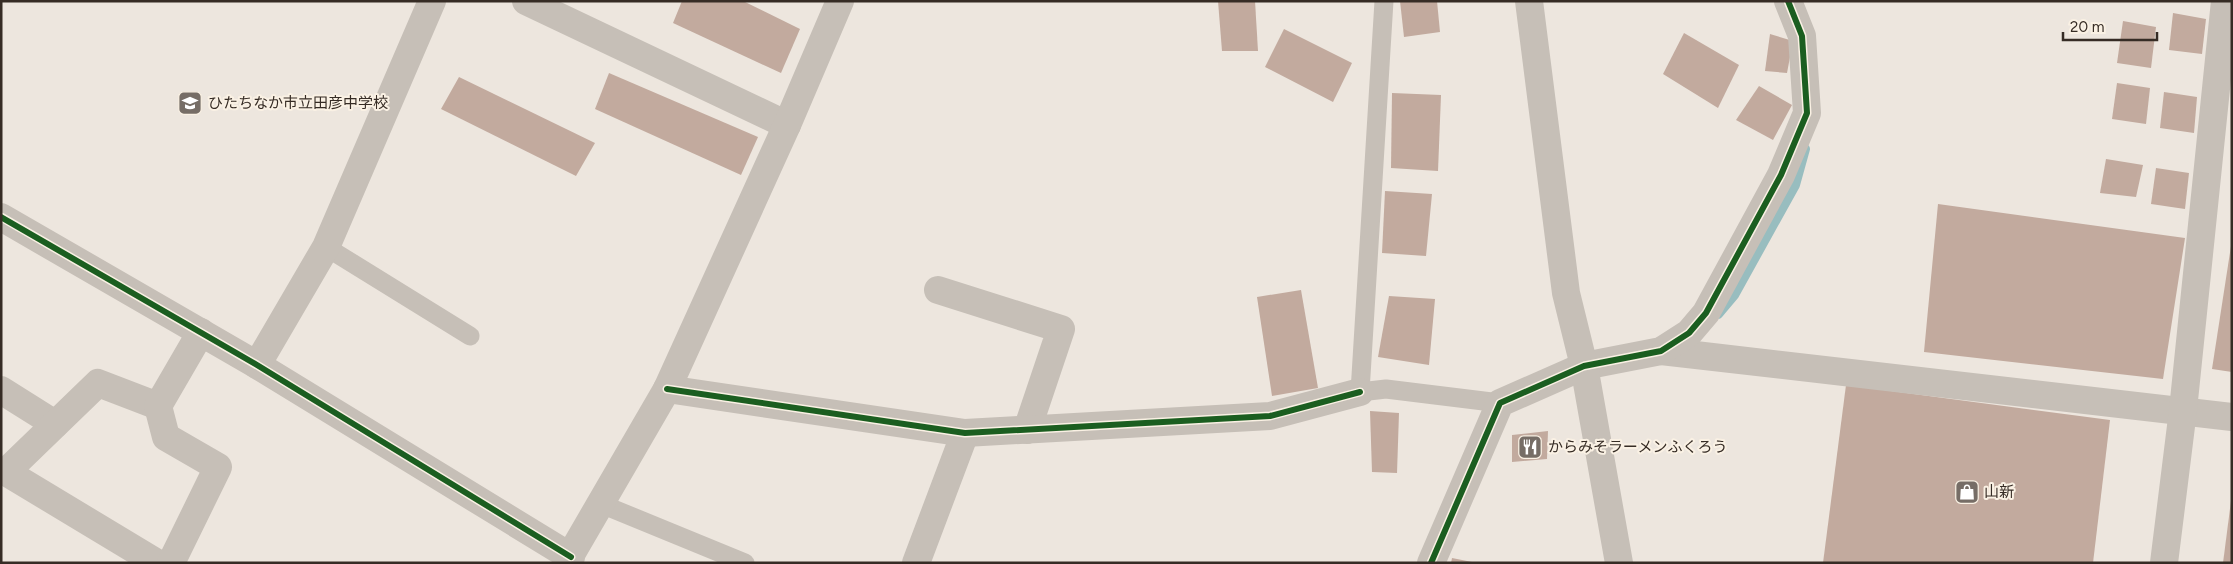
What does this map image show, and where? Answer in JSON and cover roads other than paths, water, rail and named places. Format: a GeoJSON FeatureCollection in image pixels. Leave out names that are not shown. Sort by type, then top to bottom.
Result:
{"type":"FeatureCollection","features":[{"type":"Feature","properties":{"kind":"street"},"geometry":{"type":"LineString","coordinates":[[257,365],[326,247],[432,1]]}},
{"type":"Feature","properties":{"kind":"street"},"geometry":{"type":"LineString","coordinates":[[526,1],[787,125]]}},
{"type":"Feature","properties":{"kind":"street"},"geometry":{"type":"LineString","coordinates":[[1,217],[257,365],[569,560],[667,389],[787,125],[840,1]]}},
{"type":"Feature","properties":{"kind":"street"},"geometry":{"type":"LineString","coordinates":[[1529,1],[1566,293],[1584,366],[1619,563]]}},
{"type":"Feature","properties":{"kind":"street"},"geometry":{"type":"LineString","coordinates":[[1661,351],[1689,333],[1706,313],[1781,175],[1806,113],[1802,36],[1788,1]]}},
{"type":"Feature","properties":{"kind":"street"},"geometry":{"type":"LineString","coordinates":[[2164,563],[2183,410],[2225,1]]}},
{"type":"Feature","properties":{"kind":"street"},"geometry":{"type":"LineString","coordinates":[[938,290],[1062,329],[1027,430]]}},
{"type":"Feature","properties":{"kind":"street"},"geometry":{"type":"LineString","coordinates":[[171,563],[218,467],[166,437],[158,406],[201,332]]}},
{"type":"Feature","properties":{"kind":"street"},"geometry":{"type":"LineString","coordinates":[[1431,563],[1500,403],[1584,366],[1661,351],[2232,417]]}},
{"type":"Feature","properties":{"kind":"street"},"geometry":{"type":"LineString","coordinates":[[157,563],[6,472],[98,383],[158,406]]}},
{"type":"Feature","properties":{"kind":"street"},"geometry":{"type":"LineString","coordinates":[[667,389],[965,433],[1270,416],[1360,392]]}},
{"type":"Feature","properties":{"kind":"street"},"geometry":{"type":"LineString","coordinates":[[1,390],[55,424]]}},
{"type":"Feature","properties":{"kind":"street"},"geometry":{"type":"LineString","coordinates":[[916,563],[965,433]]}},
{"type":"Feature","properties":{"kind":"lane"},"geometry":{"type":"LineString","coordinates":[[1384,1],[1360,392],[1386,389],[1500,403]]}},
{"type":"Feature","properties":{"kind":"lane"},"geometry":{"type":"LineString","coordinates":[[326,247],[470,336]]}},
{"type":"Feature","properties":{"kind":"lane"},"geometry":{"type":"LineString","coordinates":[[601,504],[745,563]]}},
{"type":"Feature","properties":{"kind":"waterway"},"geometry":{"type":"LineString","coordinates":[[1718,314],[1734,295],[1795,185],[1805,149]]}},
{"type":"Feature","properties":{"kind":"place","name":"ひたちなか市立田彦中学校"},"geometry":{"type":"Point","coordinates":[190,103]}},
{"type":"Feature","properties":{"kind":"place","name":"からみそラーメンふくろう"},"geometry":{"type":"Point","coordinates":[1530,447]}},
{"type":"Feature","properties":{"kind":"place","name":"山新"},"geometry":{"type":"Point","coordinates":[1967,492]}}]}
